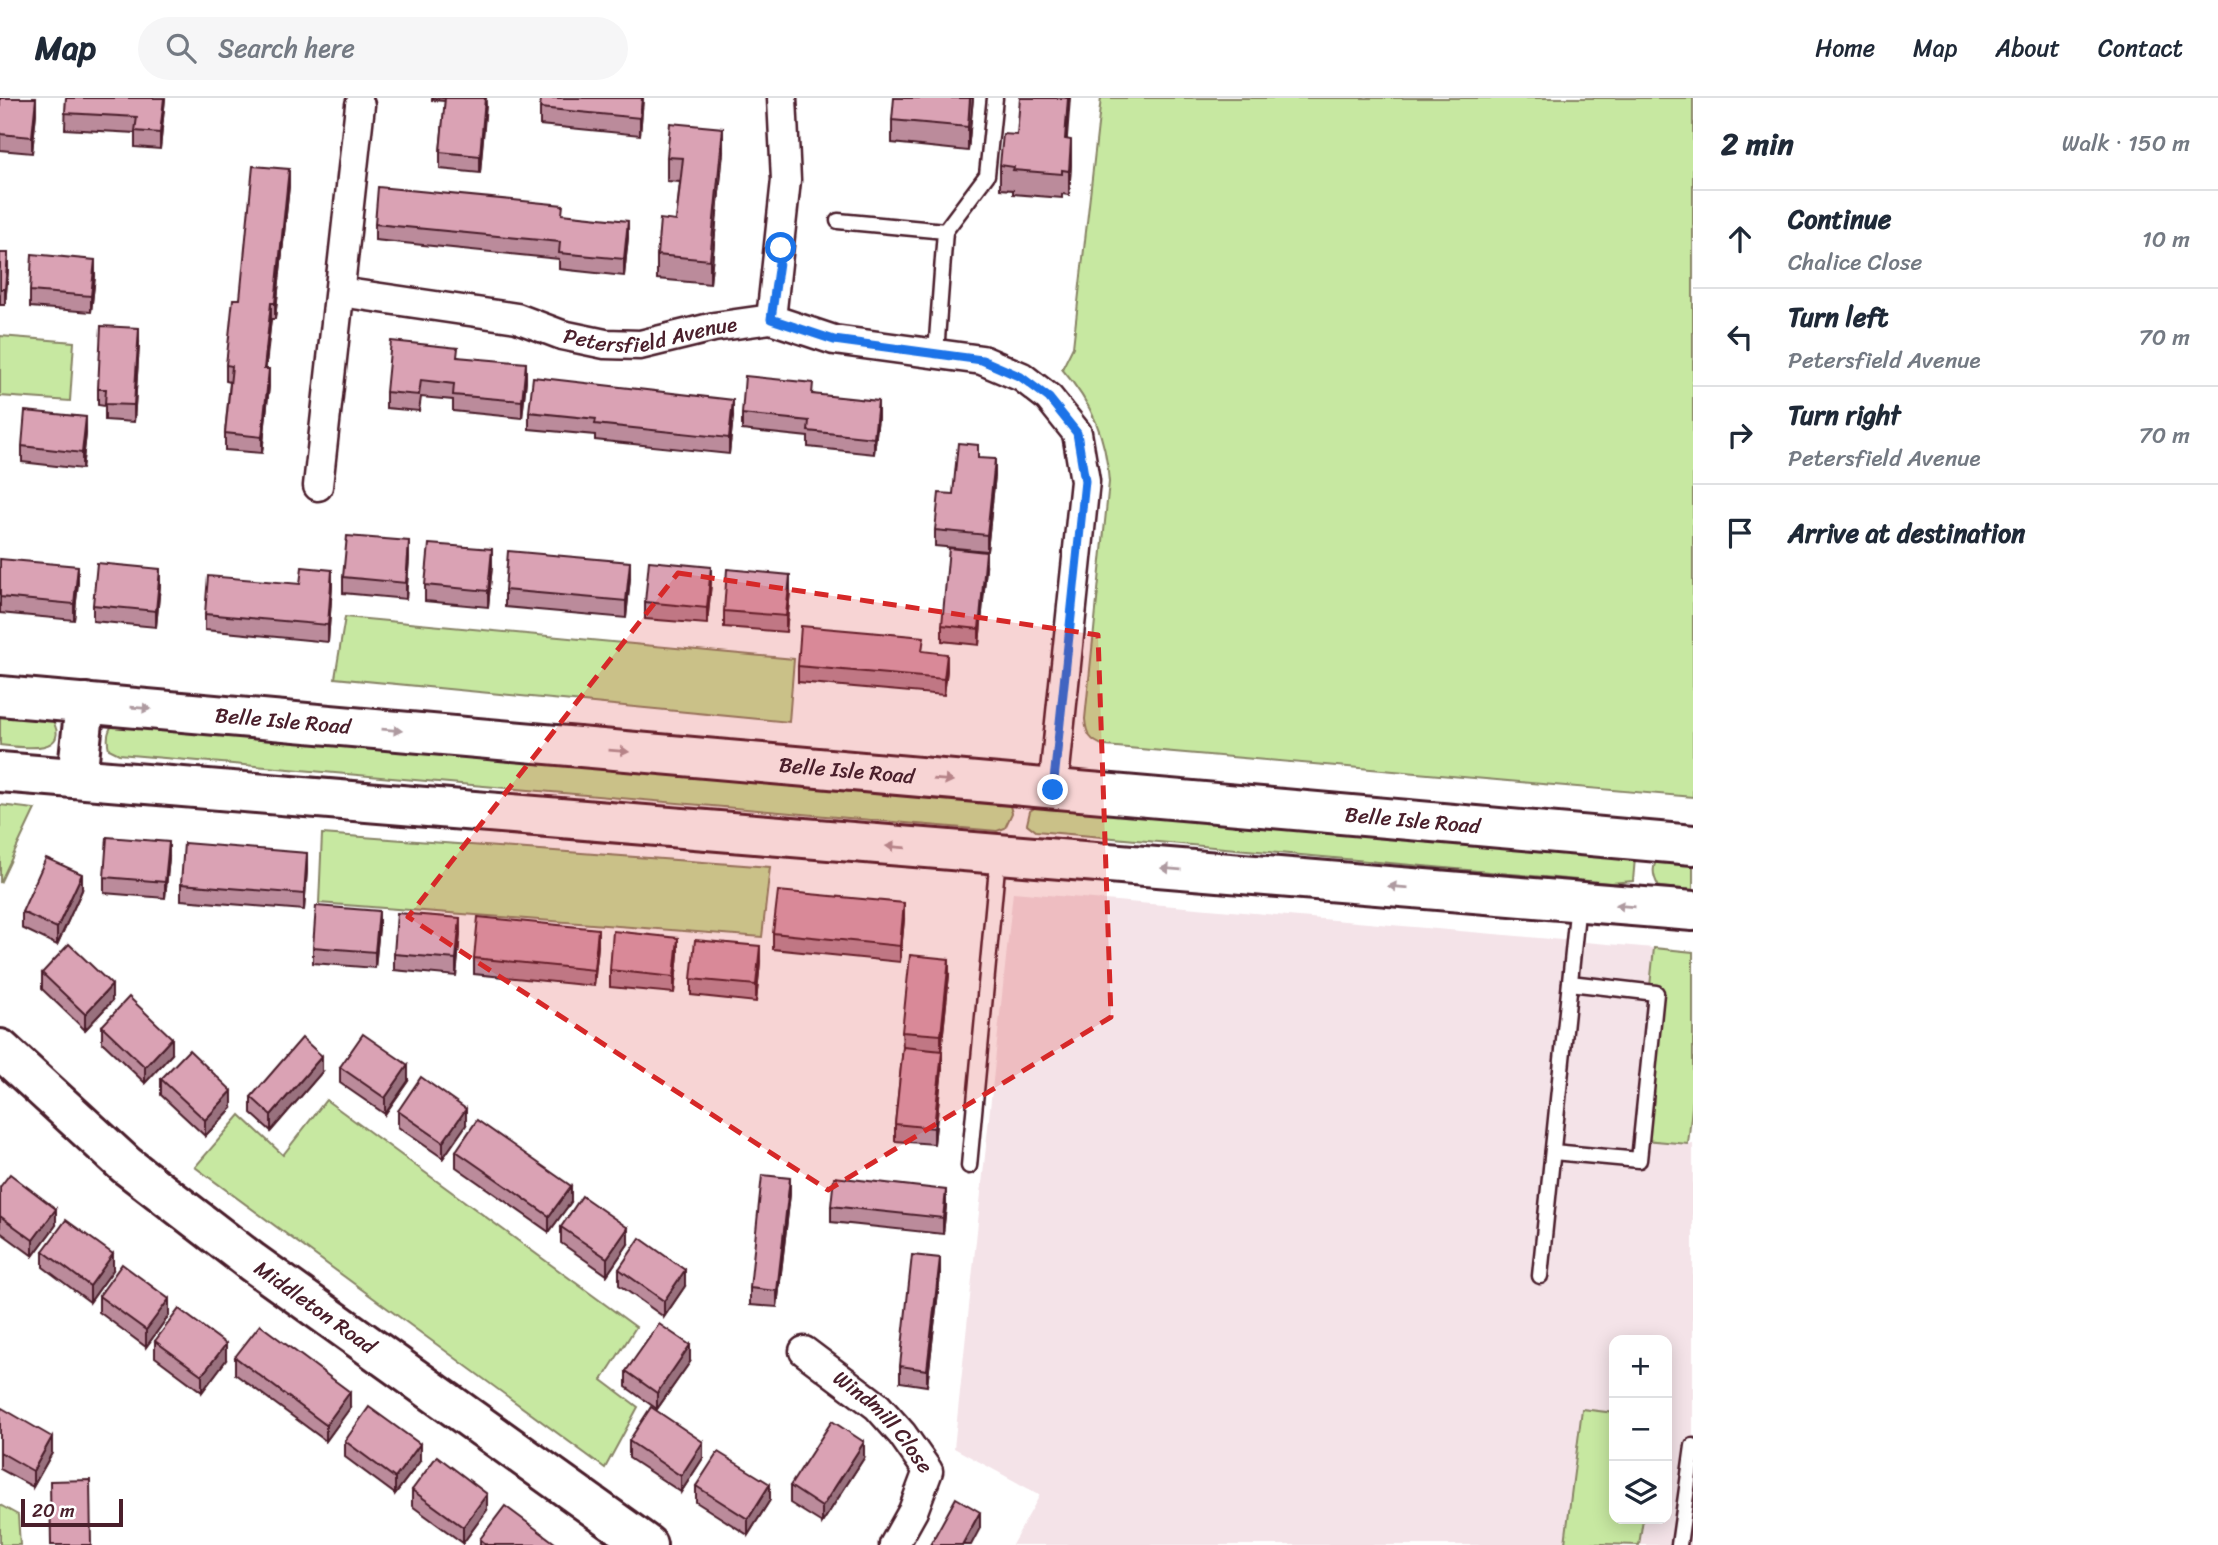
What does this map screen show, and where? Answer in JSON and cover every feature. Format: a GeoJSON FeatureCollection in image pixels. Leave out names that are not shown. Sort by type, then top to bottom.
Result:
{"type":"FeatureCollection","features":[{"type":"Feature","properties":{"kind":"street"},"geometry":{"type":"LineString","coordinates":[[771,319],[786,180],[782,98]]}},
{"type":"Feature","properties":{"kind":"street"},"geometry":{"type":"LineString","coordinates":[[318,486],[360,106]]}},
{"type":"Feature","properties":{"kind":"street","name":"Petersfield Avenue"},"geometry":{"type":"LineString","coordinates":[[340,292],[517,318],[562,335],[605,344],[640,345],[714,327],[771,319],[834,340],[982,360],[1021,377],[1049,398],[1077,433],[1085,481],[1053,790]]}},
{"type":"Feature","properties":{"kind":"street","name":"Belle Isle Road"},"geometry":{"type":"LineString","coordinates":[[0,696],[1693,845]]}},
{"type":"Feature","properties":{"kind":"street"},"geometry":{"type":"LineString","coordinates":[[77,778],[85,703]]}},
{"type":"Feature","properties":{"kind":"street"},"geometry":{"type":"LineString","coordinates":[[0,772],[1693,911]]}},
{"type":"Feature","properties":{"kind":"street","name":"Middleton Road"},"geometry":{"type":"LineString","coordinates":[[0,1049],[126,1165],[252,1262],[647,1545]]}},
{"type":"Feature","properties":{"kind":"street","name":"Windmill Close"},"geometry":{"type":"LineString","coordinates":[[804,1351],[877,1406],[902,1434],[928,1471],[913,1511],[894,1545]]}},
{"type":"Feature","properties":{"kind":"lane"},"geometry":{"type":"LineString","coordinates":[[936,353],[945,231],[987,175],[995,98]]}},
{"type":"Feature","properties":{"kind":"lane"},"geometry":{"type":"LineString","coordinates":[[838,220],[945,231]]}},
{"type":"Feature","properties":{"kind":"lane"},"geometry":{"type":"LineString","coordinates":[[969,1166],[998,855]]}},
{"type":"Feature","properties":{"kind":"lane"},"geometry":{"type":"LineString","coordinates":[[1540,1276],[1578,902]]}},
{"type":"Feature","properties":{"kind":"lane"},"geometry":{"type":"LineString","coordinates":[[1553,1152],[1639,1160],[1656,993],[1570,983]]}},
{"type":"Feature","properties":{"kind":"lane"},"geometry":{"type":"LineString","coordinates":[[1679,1545],[1693,1446]]}},
{"type":"Feature","properties":{"kind":"highlighted area"},"geometry":{"type":"Polygon","coordinates":[[[678,573],[1098,635],[1111,1017],[828,1190],[408,917],[678,573]]]}},
{"type":"Feature","properties":{"kind":"shaded area"},"geometry":{"type":"Polygon","coordinates":[[[1013,892],[1654,948],[1634,1138],[1693,1144],[1693,1545],[1012,1545],[1040,1495],[954,1448],[1013,892]]]}},
{"type":"Feature","properties":{"kind":"green space"},"geometry":{"type":"Polygon","coordinates":[[[1101,98],[1693,98],[1693,797],[1105,746],[1090,736],[1085,719],[1109,482],[1105,450],[1096,421],[1082,395],[1062,369],[1073,347],[1101,98]]]}},
{"type":"Feature","properties":{"kind":"green space"},"geometry":{"type":"Polygon","coordinates":[[[0,336],[74,342],[70,401],[0,396],[0,336]]]}},
{"type":"Feature","properties":{"kind":"green space"},"geometry":{"type":"Polygon","coordinates":[[[345,617],[794,659],[789,722],[335,678],[345,617]]]}},
{"type":"Feature","properties":{"kind":"green space"},"geometry":{"type":"Polygon","coordinates":[[[0,712],[52,719],[57,731],[55,739],[41,747],[0,745],[0,712]]]}},
{"type":"Feature","properties":{"kind":"green space"},"geometry":{"type":"Polygon","coordinates":[[[116,721],[1003,800],[1010,806],[1012,813],[1005,828],[997,831],[119,754],[109,749],[108,741],[109,730],[116,721]]]}},
{"type":"Feature","properties":{"kind":"green space"},"geometry":{"type":"Polygon","coordinates":[[[1040,804],[1635,858],[1633,881],[1611,883],[1036,831],[1027,824],[1030,811],[1040,804]]]}},
{"type":"Feature","properties":{"kind":"green space"},"geometry":{"type":"Polygon","coordinates":[[[0,805],[35,809],[0,883],[0,805]]]}},
{"type":"Feature","properties":{"kind":"green space"},"geometry":{"type":"Polygon","coordinates":[[[322,834],[770,867],[762,937],[319,903],[322,834]]]}},
{"type":"Feature","properties":{"kind":"green space"},"geometry":{"type":"Polygon","coordinates":[[[1661,855],[1693,858],[1693,890],[1659,887],[1654,870],[1661,855]]]}},
{"type":"Feature","properties":{"kind":"green space"},"geometry":{"type":"Polygon","coordinates":[[[1654,948],[1693,952],[1693,1098],[1688,1144],[1634,1139],[1654,948]]]}},
{"type":"Feature","properties":{"kind":"green space"},"geometry":{"type":"Polygon","coordinates":[[[326,1100],[636,1327],[602,1380],[638,1407],[605,1468],[195,1167],[240,1115],[283,1155],[326,1100]]]}},
{"type":"Feature","properties":{"kind":"green space"},"geometry":{"type":"Polygon","coordinates":[[[1582,1409],[1609,1412],[1609,1524],[1642,1524],[1639,1545],[1565,1543],[1582,1409]]]}},
{"type":"Feature","properties":{"kind":"green space"},"geometry":{"type":"Polygon","coordinates":[[[0,1505],[18,1515],[20,1545],[0,1545],[0,1505]]]}},
{"type":"Feature","properties":{"kind":"building"},"geometry":{"type":"Polygon","coordinates":[[[0,98],[36,98],[32,137],[0,134],[0,98]]]}},
{"type":"Feature","properties":{"kind":"building"},"geometry":{"type":"Polygon","coordinates":[[[66,98],[164,98],[160,133],[135,131],[137,117],[65,113],[66,98]]]}},
{"type":"Feature","properties":{"kind":"building"},"geometry":{"type":"Polygon","coordinates":[[[445,98],[485,98],[480,156],[440,152],[445,98]]]}},
{"type":"Feature","properties":{"kind":"building"},"geometry":{"type":"Polygon","coordinates":[[[541,98],[642,98],[640,118],[540,108],[541,98]]]}},
{"type":"Feature","properties":{"kind":"building"},"geometry":{"type":"Polygon","coordinates":[[[894,98],[970,98],[968,127],[892,120],[894,98]]]}},
{"type":"Feature","properties":{"kind":"building"},"geometry":{"type":"Polygon","coordinates":[[[1020,98],[1068,98],[1065,139],[1071,140],[1069,171],[1062,170],[1062,174],[1013,170],[1014,167],[1000,165],[1003,134],[1017,135],[1020,98]]]}},
{"type":"Feature","properties":{"kind":"building"},"geometry":{"type":"Polygon","coordinates":[[[670,123],[723,128],[710,260],[657,255],[660,219],[676,221],[683,158],[667,157],[670,123]]]}},
{"type":"Feature","properties":{"kind":"building"},"geometry":{"type":"Polygon","coordinates":[[[253,166],[289,169],[275,303],[271,303],[264,369],[269,369],[262,437],[225,433],[232,366],[226,365],[233,299],[240,299],[253,166]]]}},
{"type":"Feature","properties":{"kind":"building"},"geometry":{"type":"Polygon","coordinates":[[[378,187],[563,205],[562,214],[628,221],[624,259],[559,253],[560,242],[375,224],[378,187]]]}},
{"type":"Feature","properties":{"kind":"building"},"geometry":{"type":"Polygon","coordinates":[[[0,253],[8,253],[5,289],[0,289],[0,253]]]}},
{"type":"Feature","properties":{"kind":"building"},"geometry":{"type":"Polygon","coordinates":[[[32,254],[95,260],[91,296],[30,291],[32,254]]]}},
{"type":"Feature","properties":{"kind":"building"},"geometry":{"type":"Polygon","coordinates":[[[101,326],[139,328],[134,405],[105,404],[106,389],[98,389],[101,326]]]}},
{"type":"Feature","properties":{"kind":"building"},"geometry":{"type":"Polygon","coordinates":[[[391,341],[458,348],[457,357],[526,363],[522,401],[453,395],[454,384],[421,380],[419,395],[386,392],[391,341]]]}},
{"type":"Feature","properties":{"kind":"building"},"geometry":{"type":"Polygon","coordinates":[[[745,376],[813,383],[812,394],[878,401],[874,438],[808,431],[809,421],[742,414],[745,376]]]}},
{"type":"Feature","properties":{"kind":"building"},"geometry":{"type":"Polygon","coordinates":[[[533,377],[733,400],[729,438],[595,424],[596,419],[529,412],[533,377]]]}},
{"type":"Feature","properties":{"kind":"building"},"geometry":{"type":"Polygon","coordinates":[[[25,411],[86,417],[82,453],[22,446],[25,411]]]}},
{"type":"Feature","properties":{"kind":"building"},"geometry":{"type":"Polygon","coordinates":[[[958,443],[978,445],[978,458],[995,459],[987,535],[935,530],[939,493],[953,494],[958,443]]]}},
{"type":"Feature","properties":{"kind":"building"},"geometry":{"type":"Polygon","coordinates":[[[347,536],[409,541],[406,583],[343,577],[347,536]]]}},
{"type":"Feature","properties":{"kind":"building"},"geometry":{"type":"Polygon","coordinates":[[[429,544],[492,549],[488,591],[425,585],[429,544]]]}},
{"type":"Feature","properties":{"kind":"building"},"geometry":{"type":"Polygon","coordinates":[[[949,548],[986,552],[979,629],[942,625],[949,548]]]}},
{"type":"Feature","properties":{"kind":"building"},"geometry":{"type":"Polygon","coordinates":[[[508,551],[630,562],[626,601],[505,590],[508,551]]]}},
{"type":"Feature","properties":{"kind":"building"},"geometry":{"type":"Polygon","coordinates":[[[0,559],[78,566],[74,604],[0,597],[0,559]]]}},
{"type":"Feature","properties":{"kind":"building"},"geometry":{"type":"Polygon","coordinates":[[[649,561],[711,567],[707,608],[645,602],[649,561]]]}},
{"type":"Feature","properties":{"kind":"building"},"geometry":{"type":"Polygon","coordinates":[[[97,563],[160,569],[156,611],[93,605],[97,563]]]}},
{"type":"Feature","properties":{"kind":"building"},"geometry":{"type":"Polygon","coordinates":[[[302,567],[332,570],[328,625],[205,614],[208,576],[300,584],[302,567]]]}},
{"type":"Feature","properties":{"kind":"building"},"geometry":{"type":"Polygon","coordinates":[[[727,569],[790,575],[786,616],[724,611],[727,569]]]}},
{"type":"Feature","properties":{"kind":"building"},"geometry":{"type":"Polygon","coordinates":[[[801,626],[924,637],[922,651],[947,654],[944,679],[798,666],[801,626]]]}},
{"type":"Feature","properties":{"kind":"building"},"geometry":{"type":"Polygon","coordinates":[[[107,837],[169,842],[165,882],[104,877],[107,837]]]}},
{"type":"Feature","properties":{"kind":"building"},"geometry":{"type":"Polygon","coordinates":[[[184,843],[307,853],[304,894],[181,884],[184,843]]]}},
{"type":"Feature","properties":{"kind":"building"},"geometry":{"type":"Polygon","coordinates":[[[46,858],[82,874],[57,928],[22,912],[46,858]]]}},
{"type":"Feature","properties":{"kind":"building"},"geometry":{"type":"Polygon","coordinates":[[[778,891],[904,903],[900,946],[773,933],[778,891]]]}},
{"type":"Feature","properties":{"kind":"building"},"geometry":{"type":"Polygon","coordinates":[[[316,906],[379,911],[375,952],[313,947],[316,906]]]}},
{"type":"Feature","properties":{"kind":"building"},"geometry":{"type":"Polygon","coordinates":[[[397,913],[460,918],[456,959],[394,954],[397,913]]]}},
{"type":"Feature","properties":{"kind":"building"},"geometry":{"type":"Polygon","coordinates":[[[478,917],[598,929],[594,970],[474,958],[478,917]]]}},
{"type":"Feature","properties":{"kind":"building"},"geometry":{"type":"Polygon","coordinates":[[[613,931],[678,938],[674,977],[610,970],[613,931]]]}},
{"type":"Feature","properties":{"kind":"building"},"geometry":{"type":"Polygon","coordinates":[[[695,940],[760,946],[756,985],[691,979],[695,940]]]}},
{"type":"Feature","properties":{"kind":"building"},"geometry":{"type":"Polygon","coordinates":[[[69,944],[112,985],[85,1014],[42,973],[69,944]]]}},
{"type":"Feature","properties":{"kind":"building"},"geometry":{"type":"Polygon","coordinates":[[[910,955],[949,959],[941,1035],[902,1032],[910,955]]]}},
{"type":"Feature","properties":{"kind":"building"},"geometry":{"type":"Polygon","coordinates":[[[129,997],[172,1038],[145,1067],[102,1026],[129,997]]]}},
{"type":"Feature","properties":{"kind":"building"},"geometry":{"type":"Polygon","coordinates":[[[363,1034],[408,1065],[385,1098],[340,1067],[363,1034]]]}},
{"type":"Feature","properties":{"kind":"building"},"geometry":{"type":"Polygon","coordinates":[[[302,1038],[322,1056],[271,1115],[251,1097],[302,1038]]]}},
{"type":"Feature","properties":{"kind":"building"},"geometry":{"type":"Polygon","coordinates":[[[903,1047],[942,1051],[934,1128],[895,1124],[903,1047]]]}},
{"type":"Feature","properties":{"kind":"building"},"geometry":{"type":"Polygon","coordinates":[[[189,1050],[232,1091],[205,1120],[161,1079],[189,1050]]]}},
{"type":"Feature","properties":{"kind":"building"},"geometry":{"type":"Polygon","coordinates":[[[421,1077],[466,1109],[443,1142],[398,1111],[421,1077]]]}},
{"type":"Feature","properties":{"kind":"building"},"geometry":{"type":"Polygon","coordinates":[[[477,1120],[571,1186],[549,1216],[456,1151],[477,1120]]]}},
{"type":"Feature","properties":{"kind":"building"},"geometry":{"type":"Polygon","coordinates":[[[10,1174],[56,1209],[33,1240],[0,1216],[0,1187],[10,1174]]]}},
{"type":"Feature","properties":{"kind":"building"},"geometry":{"type":"Polygon","coordinates":[[[762,1175],[790,1178],[777,1291],[750,1288],[762,1175]]]}},
{"type":"Feature","properties":{"kind":"building"},"geometry":{"type":"Polygon","coordinates":[[[834,1177],[946,1190],[943,1218],[831,1206],[834,1177]]]}},
{"type":"Feature","properties":{"kind":"building"},"geometry":{"type":"Polygon","coordinates":[[[582,1196],[628,1228],[607,1258],[561,1227],[582,1196]]]}},
{"type":"Feature","properties":{"kind":"building"},"geometry":{"type":"Polygon","coordinates":[[[66,1220],[113,1254],[90,1286],[43,1251],[66,1220]]]}},
{"type":"Feature","properties":{"kind":"building"},"geometry":{"type":"Polygon","coordinates":[[[640,1238],[685,1270],[664,1301],[619,1269],[640,1238]]]}},
{"type":"Feature","properties":{"kind":"building"},"geometry":{"type":"Polygon","coordinates":[[[912,1255],[940,1258],[927,1370],[900,1366],[912,1255]]]}},
{"type":"Feature","properties":{"kind":"building"},"geometry":{"type":"Polygon","coordinates":[[[122,1264],[169,1299],[146,1330],[99,1296],[122,1264]]]}},
{"type":"Feature","properties":{"kind":"building"},"geometry":{"type":"Polygon","coordinates":[[[179,1309],[226,1344],[202,1375],[155,1341],[179,1309]]]}},
{"type":"Feature","properties":{"kind":"building"},"geometry":{"type":"Polygon","coordinates":[[[659,1324],[690,1345],[657,1393],[626,1371],[659,1324]]]}},
{"type":"Feature","properties":{"kind":"building"},"geometry":{"type":"Polygon","coordinates":[[[260,1325],[350,1392],[326,1425],[235,1357],[260,1325]]]}},
{"type":"Feature","properties":{"kind":"building"},"geometry":{"type":"Polygon","coordinates":[[[369,1407],[420,1444],[395,1478],[345,1441],[369,1407]]]}},
{"type":"Feature","properties":{"kind":"building"},"geometry":{"type":"Polygon","coordinates":[[[651,1407],[703,1442],[681,1476],[629,1441],[651,1407]]]}},
{"type":"Feature","properties":{"kind":"building"},"geometry":{"type":"Polygon","coordinates":[[[2,1408],[52,1437],[33,1471],[0,1452],[2,1408]]]}},
{"type":"Feature","properties":{"kind":"building"},"geometry":{"type":"Polygon","coordinates":[[[832,1421],[864,1442],[822,1507],[790,1486],[832,1421]]]}},
{"type":"Feature","properties":{"kind":"building"},"geometry":{"type":"Polygon","coordinates":[[[718,1452],[770,1484],[748,1519],[696,1486],[718,1452]]]}},
{"type":"Feature","properties":{"kind":"building"},"geometry":{"type":"Polygon","coordinates":[[[437,1456],[487,1494],[463,1527],[412,1490],[437,1456]]]}},
{"type":"Feature","properties":{"kind":"building"},"geometry":{"type":"Polygon","coordinates":[[[90,1480],[91,1545],[51,1545],[50,1481],[90,1480]]]}},
{"type":"Feature","properties":{"kind":"building"},"geometry":{"type":"Polygon","coordinates":[[[956,1498],[980,1512],[962,1545],[930,1545],[956,1498]]]}},
{"type":"Feature","properties":{"kind":"building"},"geometry":{"type":"Polygon","coordinates":[[[505,1506],[555,1543],[487,1545],[480,1539],[505,1506]]]}},
{"type":"Feature","properties":{"kind":"route"},"geometry":{"type":"LineString","coordinates":[[781,248],[771,319],[803,327],[834,340],[982,360],[1021,377],[1049,398],[1077,433],[1085,481],[1053,790]]}}]}
